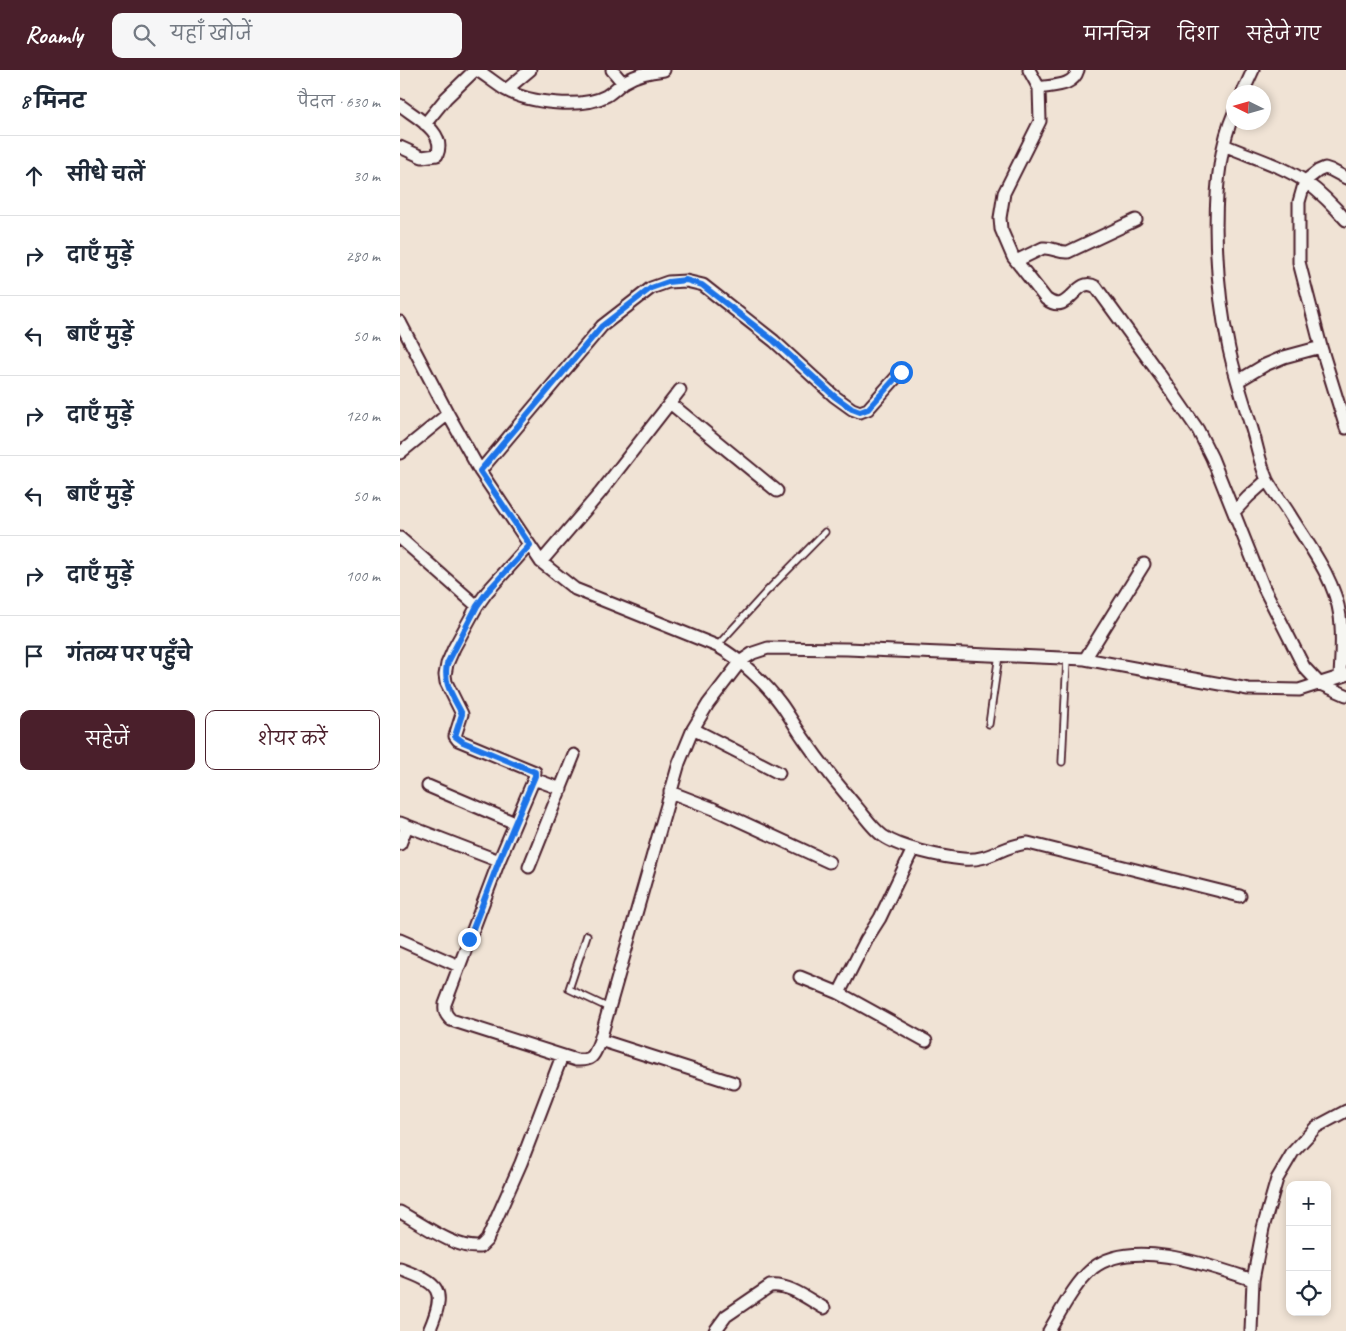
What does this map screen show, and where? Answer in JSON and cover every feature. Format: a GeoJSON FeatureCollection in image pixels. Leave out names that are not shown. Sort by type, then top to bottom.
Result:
{"type":"FeatureCollection","features":[{"type":"Feature","properties":{"kind":"street"},"geometry":{"type":"LineString","coordinates":[[424,124],[446,98],[476,70],[506,90],[521,96],[563,104],[584,103],[606,96],[637,75],[664,70]]}},
{"type":"Feature","properties":{"kind":"street"},"geometry":{"type":"LineString","coordinates":[[506,90],[530,70]]}},
{"type":"Feature","properties":{"kind":"street"},"geometry":{"type":"LineString","coordinates":[[612,70],[623,83]]}},
{"type":"Feature","properties":{"kind":"street"},"geometry":{"type":"LineString","coordinates":[[1029,70],[1039,88],[1040,122],[1004,193],[1000,218],[1001,229],[1016,262],[1046,299],[1052,303],[1063,303],[1085,284],[1091,284],[1096,287],[1198,430],[1212,458],[1264,588],[1304,667],[1319,683],[1346,695]]}},
{"type":"Feature","properties":{"kind":"street"},"geometry":{"type":"LineString","coordinates":[[1039,88],[1069,83],[1074,80],[1078,70]]}},
{"type":"Feature","properties":{"kind":"street"},"geometry":{"type":"LineString","coordinates":[[1244,85],[1248,72]]}},
{"type":"Feature","properties":{"kind":"street"},"geometry":{"type":"LineString","coordinates":[[400,105],[434,133],[439,140],[440,148],[437,155],[422,158],[400,147]]}},
{"type":"Feature","properties":{"kind":"street"},"geometry":{"type":"LineString","coordinates":[[530,545],[487,592],[477,606],[447,664],[446,682],[462,714],[455,736],[463,742],[535,772],[534,779],[499,861],[444,1010],[451,1020],[576,1060],[586,1060],[594,1056],[600,1040],[670,792],[693,729],[708,704],[741,661],[753,653],[768,648],[847,649],[1084,659],[1248,689],[1299,690],[1343,675],[1342,634],[1337,601],[1330,582],[1284,504],[1267,480],[1238,381],[1224,323],[1218,265],[1216,209],[1218,171],[1228,130]]}},
{"type":"Feature","properties":{"kind":"street"},"geometry":{"type":"LineString","coordinates":[[1224,146],[1289,172],[1305,181],[1334,206],[1346,220]]}},
{"type":"Feature","properties":{"kind":"street"},"geometry":{"type":"LineString","coordinates":[[1346,178],[1325,168],[1318,171],[1305,181],[1299,202],[1299,262],[1321,348],[1346,428]]}},
{"type":"Feature","properties":{"kind":"street"},"geometry":{"type":"LineString","coordinates":[[1016,262],[1043,248],[1068,252],[1136,220]]}},
{"type":"Feature","properties":{"kind":"street"},"geometry":{"type":"LineString","coordinates":[[480,471],[602,326],[651,288],[668,282],[686,280],[702,285],[774,341],[834,396],[852,409],[860,412],[868,409],[901,372]]}},
{"type":"Feature","properties":{"kind":"street"},"geometry":{"type":"LineString","coordinates":[[400,322],[480,471],[540,562],[575,589],[730,652],[780,702],[840,788],[883,836],[913,849],[962,859],[978,859],[993,855],[1014,844],[1028,843],[1240,896]]}},
{"type":"Feature","properties":{"kind":"street"},"geometry":{"type":"LineString","coordinates":[[1238,381],[1265,365],[1284,357],[1321,348]]}},
{"type":"Feature","properties":{"kind":"street"},"geometry":{"type":"LineString","coordinates":[[540,562],[600,492],[680,390]]}},
{"type":"Feature","properties":{"kind":"street"},"geometry":{"type":"LineString","coordinates":[[670,403],[777,491]]}},
{"type":"Feature","properties":{"kind":"street"},"geometry":{"type":"LineString","coordinates":[[400,453],[448,414]]}},
{"type":"Feature","properties":{"kind":"street"},"geometry":{"type":"LineString","coordinates":[[1234,512],[1267,480]]}},
{"type":"Feature","properties":{"kind":"street"},"geometry":{"type":"LineString","coordinates":[[400,538],[477,606]]}},
{"type":"Feature","properties":{"kind":"street"},"geometry":{"type":"LineString","coordinates":[[1084,659],[1144,564]]}},
{"type":"Feature","properties":{"kind":"street"},"geometry":{"type":"LineString","coordinates":[[693,729],[779,773]]}},
{"type":"Feature","properties":{"kind":"street"},"geometry":{"type":"LineString","coordinates":[[529,867],[574,756]]}},
{"type":"Feature","properties":{"kind":"street"},"geometry":{"type":"LineString","coordinates":[[534,779],[560,788]]}},
{"type":"Feature","properties":{"kind":"street"},"geometry":{"type":"LineString","coordinates":[[428,786],[515,823]]}},
{"type":"Feature","properties":{"kind":"street"},"geometry":{"type":"LineString","coordinates":[[670,792],[714,809],[829,862]]}},
{"type":"Feature","properties":{"kind":"street"},"geometry":{"type":"LineString","coordinates":[[400,844],[404,825],[499,861]]}},
{"type":"Feature","properties":{"kind":"street"},"geometry":{"type":"LineString","coordinates":[[839,993],[866,940],[880,918],[913,849]]}},
{"type":"Feature","properties":{"kind":"street"},"geometry":{"type":"LineString","coordinates":[[400,940],[459,966]]}},
{"type":"Feature","properties":{"kind":"street"},"geometry":{"type":"LineString","coordinates":[[800,977],[839,993],[926,1041]]}},
{"type":"Feature","properties":{"kind":"street"},"geometry":{"type":"LineString","coordinates":[[600,1040],[734,1082]]}},
{"type":"Feature","properties":{"kind":"street"},"geometry":{"type":"LineString","coordinates":[[400,1212],[459,1244],[471,1248],[480,1247],[487,1240],[521,1163],[562,1056]]}},
{"type":"Feature","properties":{"kind":"street"},"geometry":{"type":"LineString","coordinates":[[1251,1331],[1253,1280],[1263,1228],[1277,1179],[1293,1152],[1316,1127],[1346,1111]]}},
{"type":"Feature","properties":{"kind":"street"},"geometry":{"type":"LineString","coordinates":[[1049,1331],[1070,1295],[1092,1269],[1103,1261],[1117,1257],[1154,1255],[1182,1258],[1201,1262],[1253,1280]]}},
{"type":"Feature","properties":{"kind":"street"},"geometry":{"type":"LineString","coordinates":[[400,1269],[425,1278],[434,1285],[439,1297],[438,1310],[429,1331]]}},
{"type":"Feature","properties":{"kind":"street"},"geometry":{"type":"LineString","coordinates":[[715,1331],[726,1316],[770,1286],[784,1286],[824,1308]]}},
{"type":"Feature","properties":{"kind":"lane"},"geometry":{"type":"LineString","coordinates":[[718,646],[767,591],[825,532]]}},
{"type":"Feature","properties":{"kind":"lane"},"geometry":{"type":"LineString","coordinates":[[989,724],[999,655]]}},
{"type":"Feature","properties":{"kind":"lane"},"geometry":{"type":"LineString","coordinates":[[1062,762],[1066,658]]}},
{"type":"Feature","properties":{"kind":"lane"},"geometry":{"type":"LineString","coordinates":[[587,935],[568,989],[609,1008]]}},
{"type":"Feature","properties":{"kind":"route"},"geometry":{"type":"LineString","coordinates":[[469,939],[535,776],[535,772],[532,770],[458,740],[455,736],[462,714],[446,682],[447,664],[477,606],[487,592],[530,545],[480,471],[602,326],[651,288],[668,282],[686,280],[702,285],[774,341],[834,396],[852,409],[860,412],[868,409],[901,372]]}}]}
